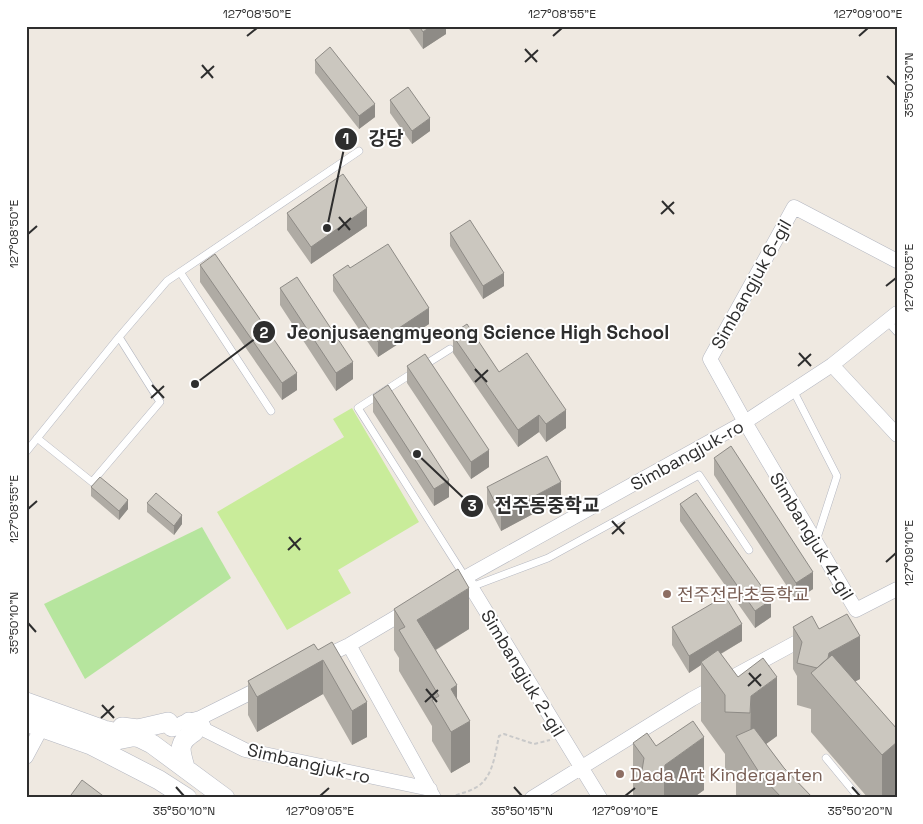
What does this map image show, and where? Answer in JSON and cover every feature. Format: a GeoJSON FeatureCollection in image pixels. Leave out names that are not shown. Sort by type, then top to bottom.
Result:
{"type":"FeatureCollection","features":[{"type":"Feature","properties":{"kind":"street","name":"Simbangjuk 6-gil"},"geometry":{"type":"LineString","coordinates":[[710,359],[794,207],[897,261]]}},
{"type":"Feature","properties":{"kind":"street","name":"Simbangjuk-ro"},"geometry":{"type":"LineString","coordinates":[[440,592],[468,582],[746,422],[832,365],[892,317]]}},
{"type":"Feature","properties":{"kind":"street","name":"Simbangjuk 4-gil"},"geometry":{"type":"LineString","coordinates":[[710,359],[816,542],[852,612],[897,589]]}},
{"type":"Feature","properties":{"kind":"street"},"geometry":{"type":"LineString","coordinates":[[832,365],[896,433]]}},
{"type":"Feature","properties":{"kind":"street","name":"Simbangjuk 2-gil"},"geometry":{"type":"LineString","coordinates":[[468,582],[600,798]]}},
{"type":"Feature","properties":{"kind":"street"},"geometry":{"type":"LineString","coordinates":[[314,662],[349,645],[424,602]]}},
{"type":"Feature","properties":{"kind":"street"},"geometry":{"type":"LineString","coordinates":[[534,796],[692,699],[822,629]]}},
{"type":"Feature","properties":{"kind":"street"},"geometry":{"type":"LineString","coordinates":[[349,645],[432,793]]}},
{"type":"Feature","properties":{"kind":"street"},"geometry":{"type":"LineString","coordinates":[[68,736],[81,735],[110,744],[140,738],[187,722],[278,679]]}},
{"type":"Feature","properties":{"kind":"street"},"geometry":{"type":"LineString","coordinates":[[26,702],[104,730],[140,738],[185,767],[225,798]]}},
{"type":"Feature","properties":{"kind":"street"},"geometry":{"type":"LineString","coordinates":[[104,730],[107,725],[138,729],[168,722],[187,722]]}},
{"type":"Feature","properties":{"kind":"street","name":"Simbangjuk-ro"},"geometry":{"type":"LineString","coordinates":[[187,722],[245,750],[432,793]]}},
{"type":"Feature","properties":{"kind":"street"},"geometry":{"type":"LineString","coordinates":[[185,767],[180,749],[185,738],[194,732],[187,722]]}},
{"type":"Feature","properties":{"kind":"street"},"geometry":{"type":"LineString","coordinates":[[26,757],[34,724],[92,745],[159,780],[187,798]]}},
{"type":"Feature","properties":{"kind":"lane"},"geometry":{"type":"LineString","coordinates":[[26,452],[118,337],[166,282],[359,151]]}},
{"type":"Feature","properties":{"kind":"lane"},"geometry":{"type":"LineString","coordinates":[[180,272],[271,410]]}},
{"type":"Feature","properties":{"kind":"lane"},"geometry":{"type":"LineString","coordinates":[[892,317],[897,332]]}},
{"type":"Feature","properties":{"kind":"lane"},"geometry":{"type":"LineString","coordinates":[[37,438],[92,482],[160,402],[118,337]]}},
{"type":"Feature","properties":{"kind":"lane"},"geometry":{"type":"LineString","coordinates":[[450,349],[358,408],[468,582],[548,558],[699,474],[749,550]]}},
{"type":"Feature","properties":{"kind":"lane"},"geometry":{"type":"LineString","coordinates":[[794,390],[837,476],[816,542]]}},
{"type":"Feature","properties":{"kind":"lane"},"geometry":{"type":"LineString","coordinates":[[826,758],[859,798]]}},
{"type":"Feature","properties":{"kind":"path"},"geometry":{"type":"LineString","coordinates":[[450,798],[455,794],[473,790],[483,784],[492,767],[499,736],[504,734],[534,744],[547,742],[562,735]]}},
{"type":"Feature","properties":{"kind":"green space"},"geometry":{"type":"Polygon","coordinates":[[[352,408],[419,522],[338,570],[351,593],[287,630],[217,512],[344,437],[333,419],[352,408]]]}},
{"type":"Feature","properties":{"kind":"green space"},"geometry":{"type":"Polygon","coordinates":[[[202,527],[231,578],[85,679],[44,604],[202,527]]]}},
{"type":"Feature","properties":{"kind":"building"},"geometry":{"type":"Polygon","coordinates":[[[419,26],[431,26],[423,32],[419,26]]]}},
{"type":"Feature","properties":{"kind":"building"},"geometry":{"type":"Polygon","coordinates":[[[330,47],[375,104],[359,116],[315,60],[330,47]]]}},
{"type":"Feature","properties":{"kind":"building"},"geometry":{"type":"Polygon","coordinates":[[[408,87],[430,118],[412,131],[390,100],[408,87]]]}},
{"type":"Feature","properties":{"kind":"building"},"geometry":{"type":"Polygon","coordinates":[[[343,174],[367,208],[311,247],[287,213],[343,174]]]}},
{"type":"Feature","properties":{"kind":"building"},"geometry":{"type":"Polygon","coordinates":[[[470,220],[504,273],[483,286],[450,233],[470,220]]]}},
{"type":"Feature","properties":{"kind":"building"},"geometry":{"type":"Polygon","coordinates":[[[388,244],[429,308],[378,342],[333,275],[348,265],[350,268],[388,244]]]}},
{"type":"Feature","properties":{"kind":"building"},"geometry":{"type":"Polygon","coordinates":[[[215,254],[297,373],[282,383],[200,265],[215,254]]]}},
{"type":"Feature","properties":{"kind":"building"},"geometry":{"type":"Polygon","coordinates":[[[297,277],[353,362],[336,373],[280,288],[297,277]]]}},
{"type":"Feature","properties":{"kind":"building"},"geometry":{"type":"Polygon","coordinates":[[[467,324],[499,372],[527,353],[566,410],[546,424],[539,415],[518,430],[453,336],[455,332],[467,324]]]}},
{"type":"Feature","properties":{"kind":"building"},"geometry":{"type":"Polygon","coordinates":[[[425,354],[489,450],[471,462],[407,366],[425,354]]]}},
{"type":"Feature","properties":{"kind":"building"},"geometry":{"type":"Polygon","coordinates":[[[388,385],[449,480],[434,489],[373,395],[388,385]]]}},
{"type":"Feature","properties":{"kind":"building"},"geometry":{"type":"Polygon","coordinates":[[[731,446],[813,572],[796,583],[714,458],[731,446]]]}},
{"type":"Feature","properties":{"kind":"building"},"geometry":{"type":"Polygon","coordinates":[[[547,456],[561,482],[501,514],[487,487],[547,456]]]}},
{"type":"Feature","properties":{"kind":"building"},"geometry":{"type":"Polygon","coordinates":[[[100,477],[128,500],[119,511],[91,487],[100,477]]]}},
{"type":"Feature","properties":{"kind":"building"},"geometry":{"type":"Polygon","coordinates":[[[156,493],[182,515],[174,526],[147,503],[156,493]]]}},
{"type":"Feature","properties":{"kind":"building"},"geometry":{"type":"Polygon","coordinates":[[[696,493],[771,600],[755,611],[680,504],[696,493]]]}},
{"type":"Feature","properties":{"kind":"building"},"geometry":{"type":"Polygon","coordinates":[[[458,569],[469,588],[417,620],[457,685],[451,689],[470,721],[451,732],[432,700],[439,696],[399,630],[405,627],[394,609],[458,569]]]}},
{"type":"Feature","properties":{"kind":"building"},"geometry":{"type":"Polygon","coordinates":[[[725,596],[742,624],[689,656],[672,627],[725,596]]]}},
{"type":"Feature","properties":{"kind":"building"},"geometry":{"type":"Polygon","coordinates":[[[847,614],[860,636],[829,653],[828,658],[817,668],[797,663],[802,642],[793,627],[812,616],[819,629],[847,614]]]}},
{"type":"Feature","properties":{"kind":"building"},"geometry":{"type":"Polygon","coordinates":[[[332,642],[367,702],[352,711],[323,660],[257,697],[248,681],[314,644],[318,650],[332,642]]]}},
{"type":"Feature","properties":{"kind":"building"},"geometry":{"type":"Polygon","coordinates":[[[718,650],[738,677],[763,658],[777,677],[751,696],[750,713],[725,712],[725,695],[701,662],[718,650]]]}},
{"type":"Feature","properties":{"kind":"building"},"geometry":{"type":"Polygon","coordinates":[[[832,655],[897,729],[897,742],[882,755],[811,673],[832,655]]]}},
{"type":"Feature","properties":{"kind":"building"},"geometry":{"type":"Polygon","coordinates":[[[693,721],[704,737],[665,765],[664,780],[641,777],[644,758],[633,743],[647,733],[656,746],[693,721]]]}},
{"type":"Feature","properties":{"kind":"building"},"geometry":{"type":"Polygon","coordinates":[[[754,728],[784,768],[813,798],[782,798],[762,777],[736,736],[754,728]]]}},
{"type":"Feature","properties":{"kind":"building"},"geometry":{"type":"Polygon","coordinates":[[[82,780],[106,798],[75,798],[71,795],[82,780]]]}},
{"type":"Feature","properties":{"kind":"place","name":"강당"},"geometry":{"type":"Point","coordinates":[327,228]}},
{"type":"Feature","properties":{"kind":"place","name":"Jeonjusaengmyeong Science High School"},"geometry":{"type":"Point","coordinates":[195,384]}},
{"type":"Feature","properties":{"kind":"place","name":"전주동중학교"},"geometry":{"type":"Point","coordinates":[417,454]}},
{"type":"Feature","properties":{"kind":"place","name":"전주전라초등학교"},"geometry":{"type":"Point","coordinates":[667,594]}},
{"type":"Feature","properties":{"kind":"place","name":"Dada Art Kindergarten"},"geometry":{"type":"Point","coordinates":[620,774]}}]}
